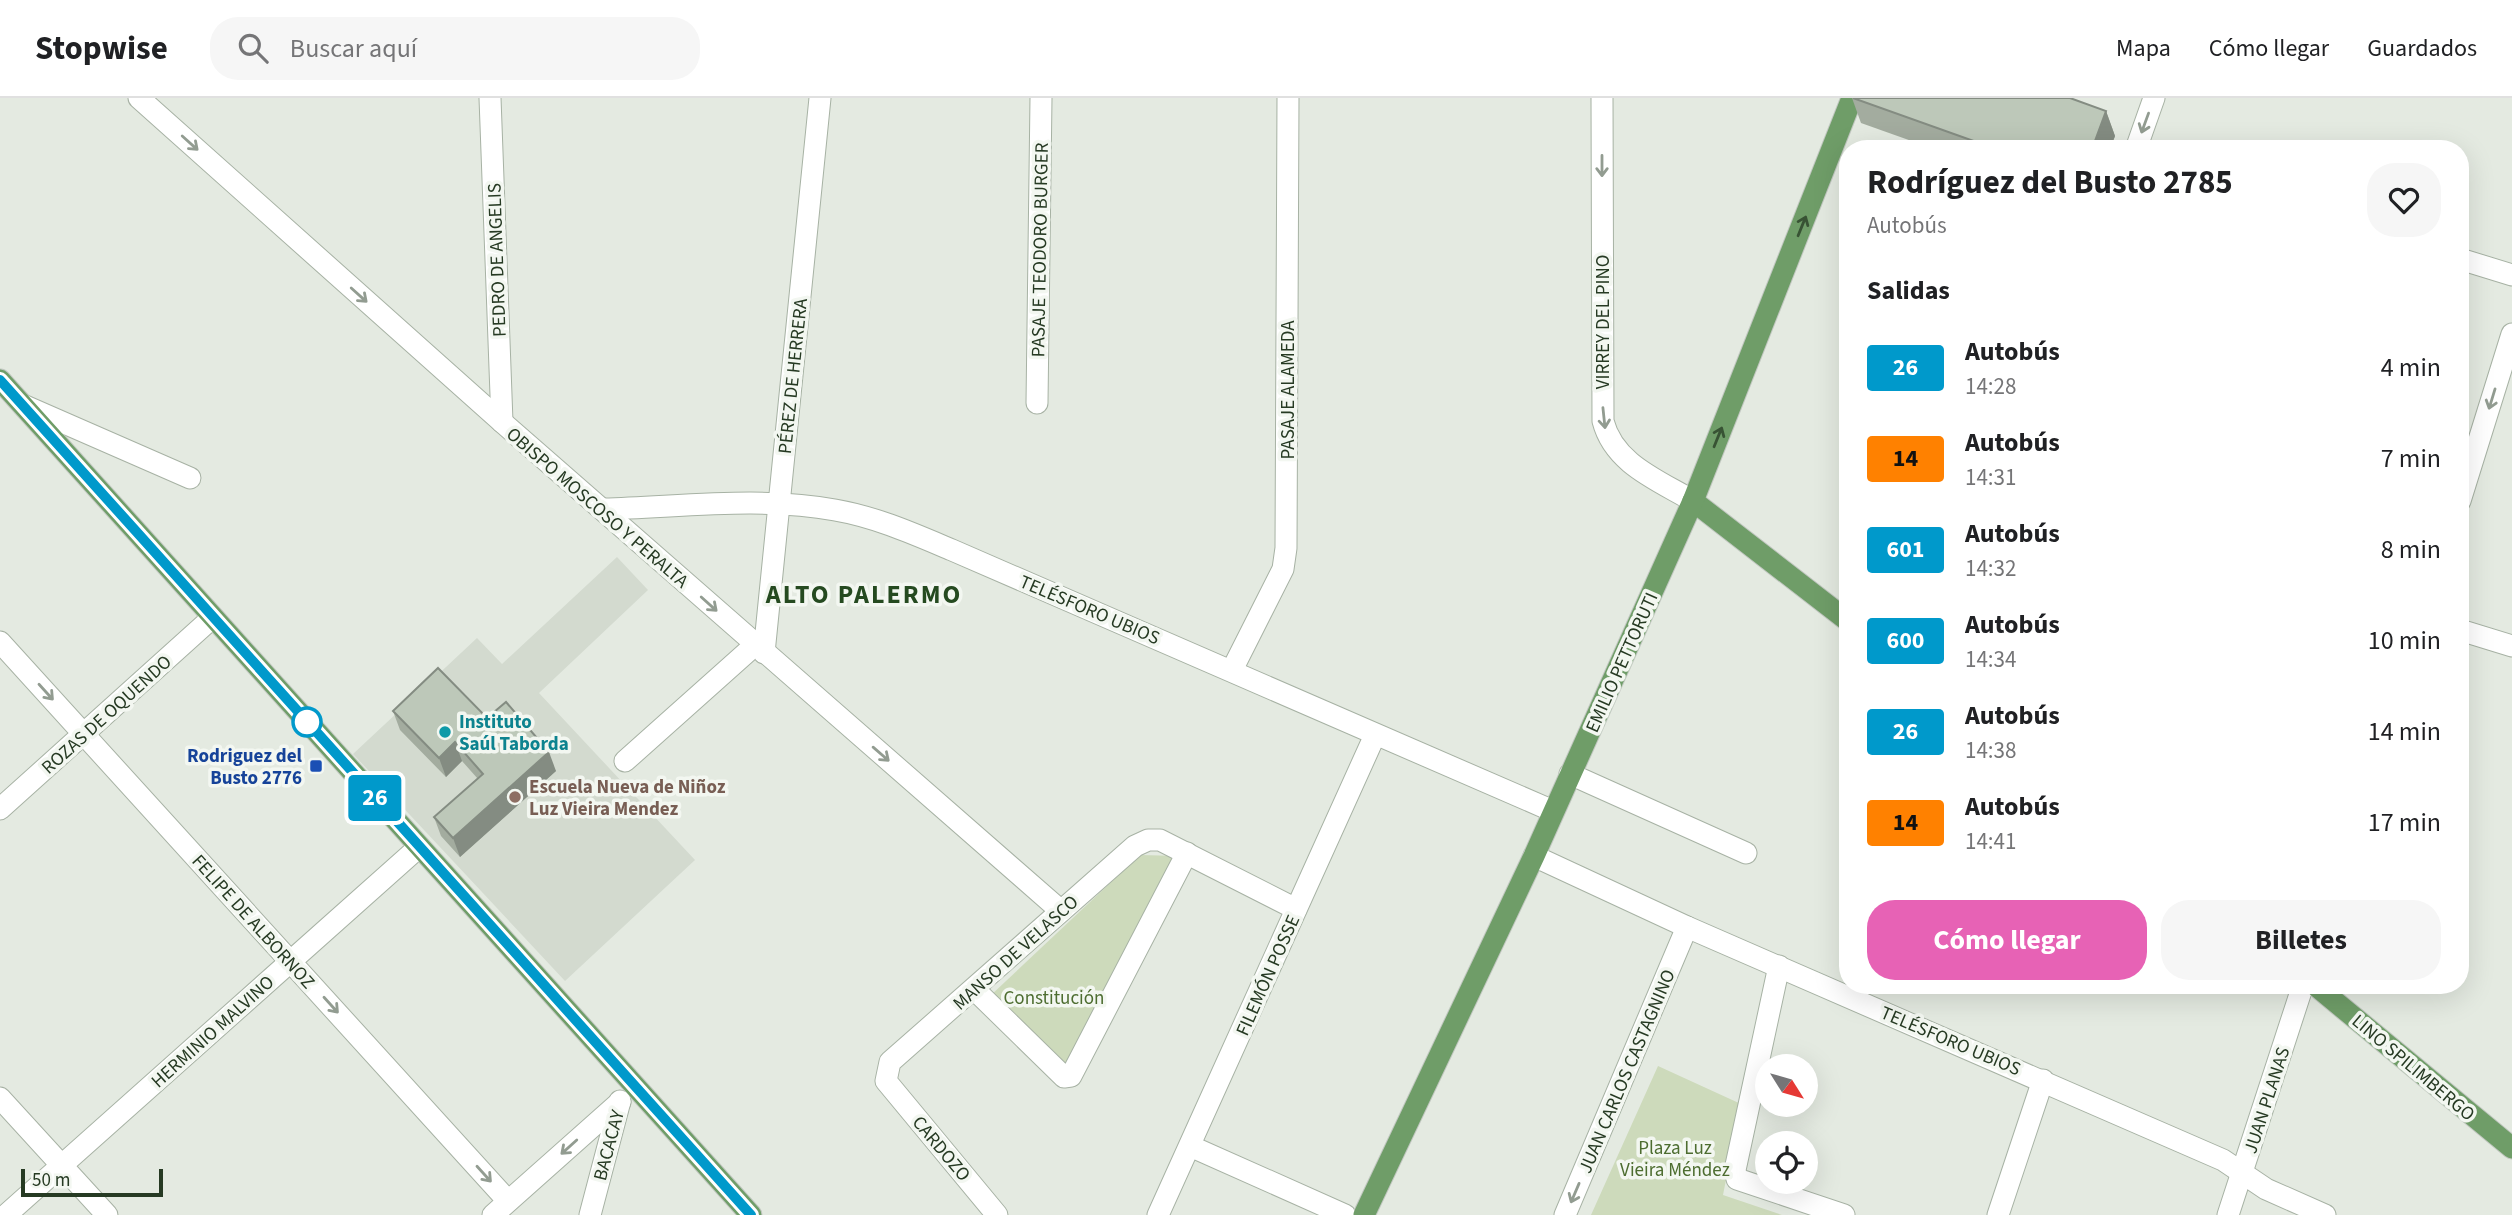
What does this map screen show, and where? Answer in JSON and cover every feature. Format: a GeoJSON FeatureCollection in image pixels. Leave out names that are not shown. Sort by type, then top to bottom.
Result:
{"type":"FeatureCollection","features":[{"type":"Feature","properties":{"kind":"main road","name":"EMILIO PETTORUTI"},"geometry":{"type":"LineString","coordinates":[[1364,1215],[1534,856],[1693,501],[1852,98]]}},
{"type":"Feature","properties":{"kind":"main road"},"geometry":{"type":"LineString","coordinates":[[0,380],[751,1215]]}},
{"type":"Feature","properties":{"kind":"main road"},"geometry":{"type":"LineString","coordinates":[[1693,501],[1839,614]]}},
{"type":"Feature","properties":{"kind":"main road","name":"LINO SPILIMBERGO"},"geometry":{"type":"LineString","coordinates":[[2326,994],[2512,1148]]}},
{"type":"Feature","properties":{"kind":"street","name":"OBISPO MOSCOSO Y PERALTA"},"geometry":{"type":"LineString","coordinates":[[139,98],[502,422],[1061,911]]}},
{"type":"Feature","properties":{"kind":"street","name":"PEDRO DE ANGELIS"},"geometry":{"type":"LineString","coordinates":[[490,98],[502,422]]}},
{"type":"Feature","properties":{"kind":"street","name":"PÉREZ DE HERRERA"},"geometry":{"type":"LineString","coordinates":[[760,649],[780,504],[820,98]]}},
{"type":"Feature","properties":{"kind":"street","name":"PASAJE TEODORO BURGER"},"geometry":{"type":"LineString","coordinates":[[1037,403],[1041,98]]}},
{"type":"Feature","properties":{"kind":"street","name":"PASAJE ALAMEDA"},"geometry":{"type":"LineString","coordinates":[[1232,670],[1273,594],[1283,569],[1286,548],[1288,98]]}},
{"type":"Feature","properties":{"kind":"street","name":"VIRREY DEL PINO"},"geometry":{"type":"LineString","coordinates":[[1602,98],[1603,421],[1607,438],[1616,452],[1693,501]]}},
{"type":"Feature","properties":{"kind":"street"},"geometry":{"type":"LineString","coordinates":[[2139,140],[2154,98]]}},
{"type":"Feature","properties":{"kind":"street"},"geometry":{"type":"LineString","coordinates":[[2469,262],[2512,275]]}},
{"type":"Feature","properties":{"kind":"street"},"geometry":{"type":"LineString","coordinates":[[2469,472],[2512,334]]}},
{"type":"Feature","properties":{"kind":"street"},"geometry":{"type":"LineString","coordinates":[[23,405],[190,478]]}},
{"type":"Feature","properties":{"kind":"street","name":"TELÉSFORO UBIOS"},"geometry":{"type":"LineString","coordinates":[[604,509],[780,504],[834,509],[907,531],[1553,811]]}},
{"type":"Feature","properties":{"kind":"street","name":"ROZAS DE OQUENDO"},"geometry":{"type":"LineString","coordinates":[[0,809],[212,618]]}},
{"type":"Feature","properties":{"kind":"street"},"geometry":{"type":"LineString","coordinates":[[2469,633],[2512,646]]}},
{"type":"Feature","properties":{"kind":"street","name":"FELIPE DE ALBORNOZ"},"geometry":{"type":"LineString","coordinates":[[0,642],[291,961],[501,1208]]}},
{"type":"Feature","properties":{"kind":"street"},"geometry":{"type":"LineString","coordinates":[[625,761],[760,649]]}},
{"type":"Feature","properties":{"kind":"street","name":"FILEMÓN POSSE"},"geometry":{"type":"LineString","coordinates":[[1158,1215],[1375,735]]}},
{"type":"Feature","properties":{"kind":"street"},"geometry":{"type":"LineString","coordinates":[[1570,774],[1746,853]]}},
{"type":"Feature","properties":{"kind":"street","name":"MANSO DE VELASCO"},"geometry":{"type":"LineString","coordinates":[[886,1081],[890,1062],[1135,846],[1149,840],[1160,840],[1187,853]]}},
{"type":"Feature","properties":{"kind":"street","name":"HERMINIO MALVINO"},"geometry":{"type":"LineString","coordinates":[[6,1215],[419,846]]}},
{"type":"Feature","properties":{"kind":"street"},"geometry":{"type":"LineString","coordinates":[[974,989],[1064,1077],[1071,1076],[1187,853],[1296,909]]}},
{"type":"Feature","properties":{"kind":"street","name":"TELÉSFORO UBIOS"},"geometry":{"type":"LineString","coordinates":[[1534,856],[1687,927],[1839,992]]}},
{"type":"Feature","properties":{"kind":"street","name":"JUAN CARLOS CASTAGNINO"},"geometry":{"type":"LineString","coordinates":[[1565,1215],[1687,927]]}},
{"type":"Feature","properties":{"kind":"street"},"geometry":{"type":"LineString","coordinates":[[1779,966],[1735,1170],[1737,1179],[1843,1215]]}},
{"type":"Feature","properties":{"kind":"street","name":"TELÉSFORO UBIOS"},"geometry":{"type":"LineString","coordinates":[[1844,994],[2223,1160],[2266,1189],[2325,1215]]}},
{"type":"Feature","properties":{"kind":"street","name":"JUAN PLANAS"},"geometry":{"type":"LineString","coordinates":[[2228,1215],[2300,994]]}},
{"type":"Feature","properties":{"kind":"street","name":"BACACAY"},"geometry":{"type":"LineString","coordinates":[[590,1215],[627,1076]]}},
{"type":"Feature","properties":{"kind":"street"},"geometry":{"type":"LineString","coordinates":[[1998,1215],[2043,1080]]}},
{"type":"Feature","properties":{"kind":"street","name":"CARDOZO"},"geometry":{"type":"LineString","coordinates":[[886,1081],[998,1215]]}},
{"type":"Feature","properties":{"kind":"street"},"geometry":{"type":"LineString","coordinates":[[0,1098],[107,1215]]}},
{"type":"Feature","properties":{"kind":"street"},"geometry":{"type":"LineString","coordinates":[[501,1208],[620,1102]]}},
{"type":"Feature","properties":{"kind":"street"},"geometry":{"type":"LineString","coordinates":[[1190,1146],[1345,1215]]}},
{"type":"Feature","properties":{"kind":"shaded area","name":"Escuela Nueva de Niñoz Luz Vieira Mendez"},"geometry":{"type":"Polygon","coordinates":[[[617,557],[648,590],[539,693],[695,860],[565,981],[353,754],[477,638],[502,664],[617,557]]]}},
{"type":"Feature","properties":{"kind":"green space","name":"Constitución"},"geometry":{"type":"Polygon","coordinates":[[[1140,855],[1180,856],[1066,1067],[989,997],[1140,855]]]}},
{"type":"Feature","properties":{"kind":"green space","name":"Plaza Luz Vieira Méndez"},"geometry":{"type":"Polygon","coordinates":[[[1658,1066],[1741,1104],[1723,1195],[1782,1215],[1591,1215],[1658,1066]]]}},
{"type":"Feature","properties":{"kind":"building"},"geometry":{"type":"Polygon","coordinates":[[[1853,98],[2070,98],[2106,111],[2095,140],[1971,140],[1853,98]]]}},
{"type":"Feature","properties":{"kind":"building"},"geometry":{"type":"Polygon","coordinates":[[[438,668],[487,718],[506,702],[549,752],[453,838],[434,817],[483,774],[455,742],[439,758],[393,711],[438,668]]]}},
{"type":"Feature","properties":{"kind":"bus line","name":"26"},"geometry":{"type":"LineString","coordinates":[[0,380],[751,1215]]}},
{"type":"Feature","properties":{"kind":"place","name":"Instituto Saúl Taborda"},"geometry":{"type":"Point","coordinates":[445,732]}},
{"type":"Feature","properties":{"kind":"place","name":"Rodriguez del Busto 2776"},"geometry":{"type":"Point","coordinates":[316,766]}},
{"type":"Feature","properties":{"kind":"place","name":"Escuela Nueva de Niñoz Luz Vieira Mendez"},"geometry":{"type":"Point","coordinates":[515,797]}},
{"type":"Feature","properties":{"kind":"district","name":"ALTO PALERMO"},"geometry":{"type":"Point","coordinates":[864,594]}}]}
